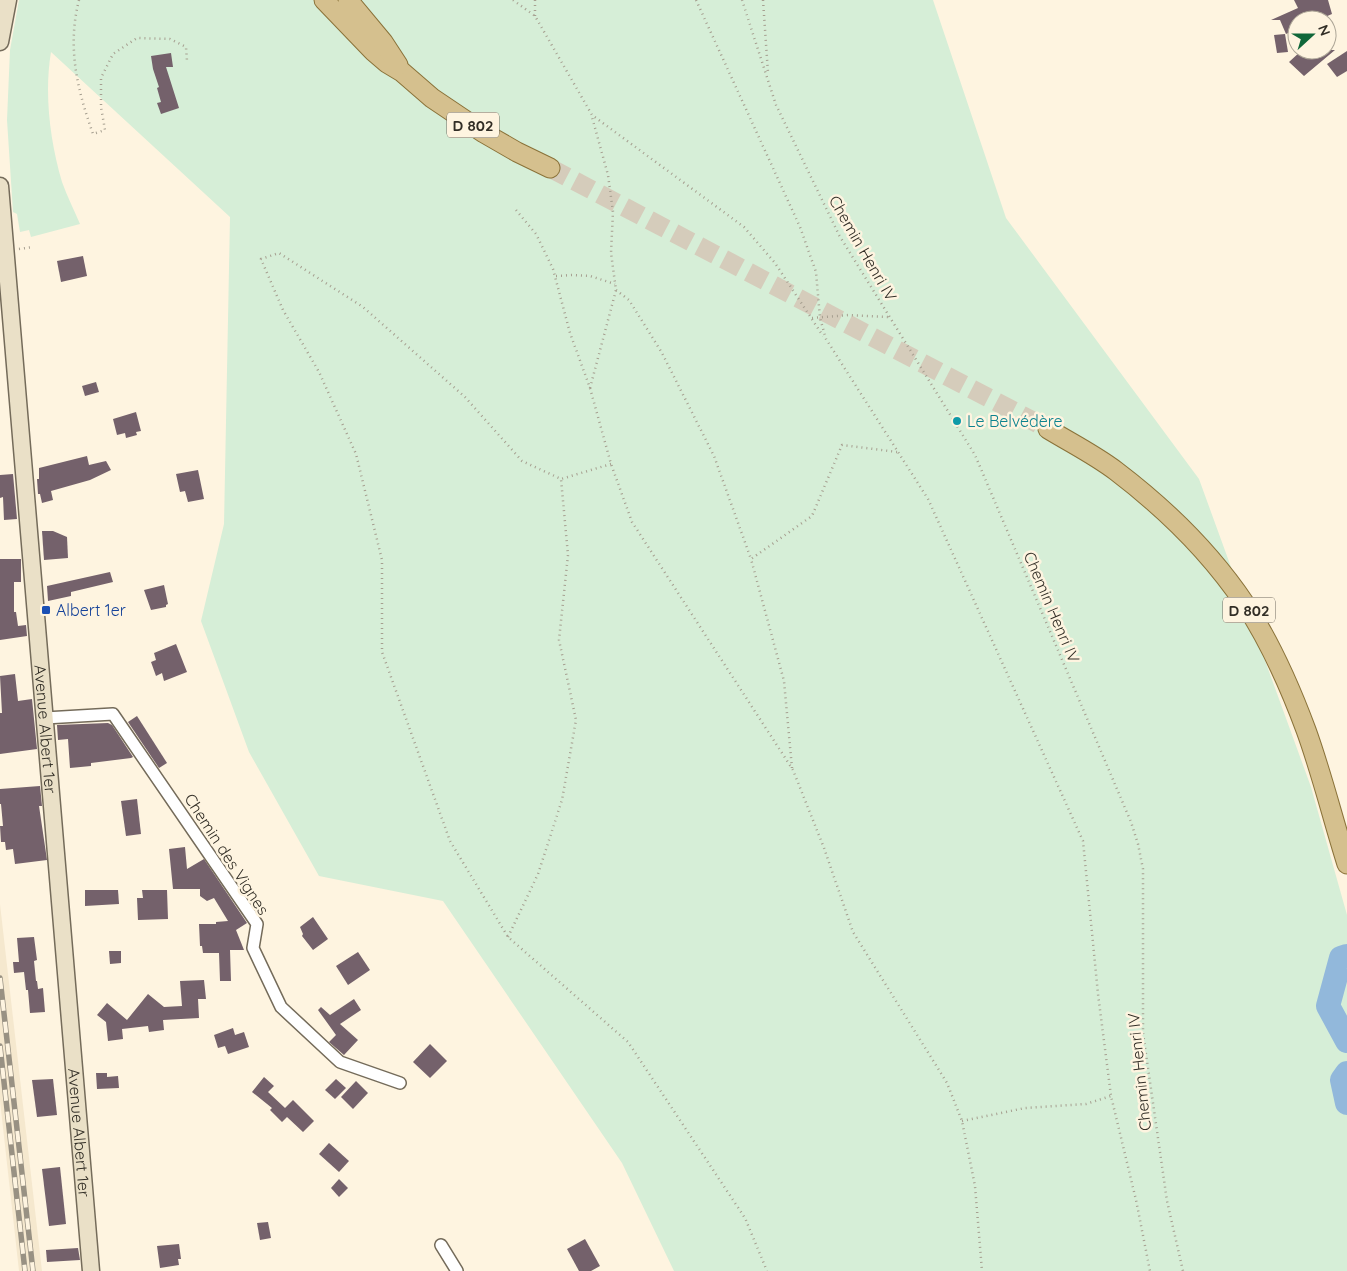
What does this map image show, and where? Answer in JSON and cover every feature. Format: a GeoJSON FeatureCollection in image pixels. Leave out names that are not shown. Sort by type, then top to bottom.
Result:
{"type":"FeatureCollection","features":[{"type":"Feature","properties":{"kind":"main road"},"geometry":{"type":"LineString","coordinates":[[0,42],[8,0]]}},
{"type":"Feature","properties":{"kind":"main road","name":"D 802"},"geometry":{"type":"LineString","coordinates":[[324,0],[373,51],[387,63],[402,72],[432,98],[484,133],[550,168]]}},
{"type":"Feature","properties":{"kind":"main road","name":"D 802"},"geometry":{"type":"LineString","coordinates":[[348,0],[383,42],[402,72]]}},
{"type":"Feature","properties":{"kind":"main road","name":"Avenue Albert 1er"},"geometry":{"type":"LineString","coordinates":[[0,186],[91,1271]]}},
{"type":"Feature","properties":{"kind":"main road","name":"D 802"},"geometry":{"type":"LineString","coordinates":[[1048,430],[1114,470],[1152,499],[1203,550],[1246,605],[1268,644],[1306,732],[1347,864]]}},
{"type":"Feature","properties":{"kind":"street","name":"Chemin des Vignes"},"geometry":{"type":"LineString","coordinates":[[46,718],[113,714],[257,924],[253,948],[281,1007],[340,1062],[400,1083]]}},
{"type":"Feature","properties":{"kind":"street"},"geometry":{"type":"LineString","coordinates":[[442,1245],[457,1271]]}},
{"type":"Feature","properties":{"kind":"path"},"geometry":{"type":"LineString","coordinates":[[79,0],[73,21],[73,60],[84,108],[93,134],[105,130],[101,107],[101,78],[114,54],[137,38],[170,40],[186,46],[187,61]]}},
{"type":"Feature","properties":{"kind":"path"},"geometry":{"type":"LineString","coordinates":[[513,0],[535,16],[592,115],[608,175],[613,212],[612,253],[616,290],[590,388]]}},
{"type":"Feature","properties":{"kind":"path"},"geometry":{"type":"LineString","coordinates":[[535,0],[535,16]]}},
{"type":"Feature","properties":{"kind":"path"},"geometry":{"type":"LineString","coordinates":[[696,0],[800,228],[816,272],[820,318],[826,339]]}},
{"type":"Feature","properties":{"kind":"path","name":"Chemin Henri IV"},"geometry":{"type":"LineString","coordinates":[[742,0],[776,106],[839,235],[975,455],[1131,822],[1143,869],[1143,1033],[1167,1201],[1183,1271]]}},
{"type":"Feature","properties":{"kind":"path"},"geometry":{"type":"LineString","coordinates":[[763,0],[768,77]]}},
{"type":"Feature","properties":{"kind":"path"},"geometry":{"type":"LineString","coordinates":[[592,115],[744,227],[775,263],[928,499],[1083,841],[1098,994],[1111,1096],[1136,1200],[1150,1271]]}},
{"type":"Feature","properties":{"kind":"path"},"geometry":{"type":"LineString","coordinates":[[516,210],[536,234],[556,276],[573,274],[590,276],[615,284]]}},
{"type":"Feature","properties":{"kind":"path"},"geometry":{"type":"LineString","coordinates":[[18,249],[33,247]]}},
{"type":"Feature","properties":{"kind":"path"},"geometry":{"type":"LineString","coordinates":[[612,464],[561,479],[522,461],[465,397],[363,307],[279,253],[261,260],[283,310],[319,372],[356,454],[382,560],[382,652],[450,841],[508,937],[628,1042],[745,1218],[767,1271]]}},
{"type":"Feature","properties":{"kind":"path"},"geometry":{"type":"LineString","coordinates":[[553,269],[570,333],[590,388],[612,464],[632,522],[792,770],[824,848],[853,932],[947,1083],[962,1121],[975,1186],[982,1271]]}},
{"type":"Feature","properties":{"kind":"path"},"geometry":{"type":"LineString","coordinates":[[616,290],[629,300],[662,353],[714,456],[751,558],[784,681],[792,770]]}},
{"type":"Feature","properties":{"kind":"path"},"geometry":{"type":"LineString","coordinates":[[812,318],[849,315],[889,317]]}},
{"type":"Feature","properties":{"kind":"path"},"geometry":{"type":"LineString","coordinates":[[751,558],[812,516],[842,445],[897,452]]}},
{"type":"Feature","properties":{"kind":"path"},"geometry":{"type":"LineString","coordinates":[[508,937],[538,874],[562,800],[576,720],[558,640],[568,555],[561,479]]}},
{"type":"Feature","properties":{"kind":"path"},"geometry":{"type":"LineString","coordinates":[[962,1121],[1025,1108],[1086,1104],[1111,1096]]}},
{"type":"Feature","properties":{"kind":"shaded area"},"geometry":{"type":"Polygon","coordinates":[[[0,904],[42,1271],[19,1271],[0,1101],[0,904]]]}},
{"type":"Feature","properties":{"kind":"green space"},"geometry":{"type":"Polygon","coordinates":[[[19,0],[933,0],[1006,218],[1199,479],[1311,787],[1347,915],[1347,1271],[674,1271],[622,1163],[443,901],[319,876],[249,752],[201,621],[224,524],[230,217],[51,52],[48,101],[51,134],[62,182],[80,224],[31,237],[29,230],[20,232],[17,214],[13,212],[7,120],[10,50],[19,0]]]}},
{"type":"Feature","properties":{"kind":"building"},"geometry":{"type":"Polygon","coordinates":[[[1294,0],[1328,0],[1331,10],[1294,10],[1298,8],[1294,0]]]}},
{"type":"Feature","properties":{"kind":"building"},"geometry":{"type":"Polygon","coordinates":[[[1287,13],[1287,34],[1280,20],[1271,20],[1287,13]]]}},
{"type":"Feature","properties":{"kind":"building"},"geometry":{"type":"Polygon","coordinates":[[[1285,34],[1287,52],[1277,53],[1274,35],[1285,34]]]}},
{"type":"Feature","properties":{"kind":"building"},"geometry":{"type":"Polygon","coordinates":[[[1347,51],[1347,71],[1337,77],[1327,64],[1337,60],[1337,58],[1347,51]]]}},
{"type":"Feature","properties":{"kind":"building"},"geometry":{"type":"Polygon","coordinates":[[[171,53],[173,67],[166,67],[179,108],[161,114],[157,103],[161,102],[157,88],[159,87],[151,56],[171,53]]]}},
{"type":"Feature","properties":{"kind":"building"},"geometry":{"type":"Polygon","coordinates":[[[1291,60],[1323,60],[1304,76],[1289,62],[1291,60]]]}},
{"type":"Feature","properties":{"kind":"building"},"geometry":{"type":"Polygon","coordinates":[[[83,256],[87,276],[61,282],[57,261],[83,256]]]}},
{"type":"Feature","properties":{"kind":"building"},"geometry":{"type":"Polygon","coordinates":[[[96,382],[99,392],[85,396],[82,386],[96,382]]]}},
{"type":"Feature","properties":{"kind":"building"},"geometry":{"type":"Polygon","coordinates":[[[136,412],[141,431],[136,432],[137,435],[126,438],[125,433],[117,435],[113,419],[136,412]]]}},
{"type":"Feature","properties":{"kind":"building"},"geometry":{"type":"Polygon","coordinates":[[[87,456],[89,465],[106,461],[111,470],[90,480],[51,491],[53,500],[42,503],[40,494],[38,494],[37,479],[39,479],[39,468],[87,456]]]}},
{"type":"Feature","properties":{"kind":"building"},"geometry":{"type":"Polygon","coordinates":[[[198,470],[204,499],[188,502],[185,491],[180,492],[176,474],[198,470]]]}},
{"type":"Feature","properties":{"kind":"building"},"geometry":{"type":"Polygon","coordinates":[[[13,474],[17,519],[4,520],[3,497],[0,498],[0,475],[13,474]]]}},
{"type":"Feature","properties":{"kind":"building"},"geometry":{"type":"Polygon","coordinates":[[[42,531],[53,531],[67,537],[68,558],[44,560],[42,531]]]}},
{"type":"Feature","properties":{"kind":"building"},"geometry":{"type":"Polygon","coordinates":[[[0,559],[21,559],[21,582],[14,582],[14,612],[16,612],[18,626],[26,625],[27,636],[0,640],[0,559]]]}},
{"type":"Feature","properties":{"kind":"building"},"geometry":{"type":"Polygon","coordinates":[[[110,572],[113,582],[71,592],[71,596],[48,601],[47,586],[110,572]]]}},
{"type":"Feature","properties":{"kind":"building"},"geometry":{"type":"Polygon","coordinates":[[[164,585],[168,604],[166,607],[151,610],[144,590],[164,585]]]}},
{"type":"Feature","properties":{"kind":"building"},"geometry":{"type":"Polygon","coordinates":[[[176,644],[187,672],[164,681],[162,673],[156,676],[151,662],[156,660],[154,653],[176,644]]]}},
{"type":"Feature","properties":{"kind":"building"},"geometry":{"type":"Polygon","coordinates":[[[15,674],[18,701],[32,699],[37,749],[0,754],[0,713],[2,713],[0,676],[15,674]]]}},
{"type":"Feature","properties":{"kind":"building"},"geometry":{"type":"Polygon","coordinates":[[[137,716],[167,763],[159,768],[128,722],[137,716]]]}},
{"type":"Feature","properties":{"kind":"building"},"geometry":{"type":"Polygon","coordinates":[[[108,723],[112,725],[133,757],[91,763],[91,766],[70,768],[68,739],[58,740],[57,725],[108,723]]]}},
{"type":"Feature","properties":{"kind":"building"},"geometry":{"type":"Polygon","coordinates":[[[40,786],[42,806],[39,806],[47,860],[15,864],[13,849],[6,850],[5,842],[1,842],[0,826],[3,826],[0,789],[40,786]]]}},
{"type":"Feature","properties":{"kind":"building"},"geometry":{"type":"Polygon","coordinates":[[[137,799],[141,834],[126,836],[121,801],[137,799]]]}},
{"type":"Feature","properties":{"kind":"building"},"geometry":{"type":"Polygon","coordinates":[[[185,847],[187,869],[204,859],[247,923],[236,930],[244,950],[230,950],[231,981],[220,981],[219,953],[203,953],[202,946],[200,946],[199,924],[216,924],[216,922],[228,921],[214,898],[207,901],[200,896],[200,889],[173,889],[169,849],[185,847]]]}},
{"type":"Feature","properties":{"kind":"building"},"geometry":{"type":"Polygon","coordinates":[[[85,890],[118,890],[119,904],[85,906],[85,890]]]}},
{"type":"Feature","properties":{"kind":"building"},"geometry":{"type":"Polygon","coordinates":[[[142,890],[167,890],[168,919],[138,920],[137,898],[143,898],[142,890]]]}},
{"type":"Feature","properties":{"kind":"building"},"geometry":{"type":"Polygon","coordinates":[[[313,917],[328,939],[313,950],[302,936],[300,927],[313,917]]]}},
{"type":"Feature","properties":{"kind":"building"},"geometry":{"type":"Polygon","coordinates":[[[34,937],[37,960],[34,961],[36,981],[38,989],[43,988],[45,1012],[30,1013],[24,972],[14,973],[13,962],[19,962],[17,938],[34,937]]]}},
{"type":"Feature","properties":{"kind":"building"},"geometry":{"type":"Polygon","coordinates":[[[109,951],[121,951],[121,963],[110,964],[109,951]]]}},
{"type":"Feature","properties":{"kind":"building"},"geometry":{"type":"Polygon","coordinates":[[[358,952],[370,970],[348,985],[336,966],[358,952]]]}},
{"type":"Feature","properties":{"kind":"building"},"geometry":{"type":"Polygon","coordinates":[[[204,980],[206,999],[198,999],[199,1018],[163,1020],[164,1030],[149,1032],[148,1026],[122,1029],[123,1039],[108,1041],[106,1022],[97,1015],[107,1003],[127,1020],[148,994],[164,1007],[182,1006],[180,981],[204,980]]]}},
{"type":"Feature","properties":{"kind":"building"},"geometry":{"type":"Polygon","coordinates":[[[354,999],[361,1010],[340,1024],[358,1040],[344,1055],[329,1042],[336,1035],[318,1010],[321,1007],[330,1015],[354,999]]]}},
{"type":"Feature","properties":{"kind":"building"},"geometry":{"type":"Polygon","coordinates":[[[233,1028],[235,1035],[244,1032],[249,1047],[228,1054],[225,1046],[218,1048],[214,1035],[233,1028]]]}},
{"type":"Feature","properties":{"kind":"building"},"geometry":{"type":"Polygon","coordinates":[[[430,1044],[447,1061],[430,1078],[413,1062],[430,1044]]]}},
{"type":"Feature","properties":{"kind":"building"},"geometry":{"type":"Polygon","coordinates":[[[96,1073],[107,1073],[107,1077],[118,1076],[119,1088],[97,1089],[96,1073]]]}},
{"type":"Feature","properties":{"kind":"building"},"geometry":{"type":"Polygon","coordinates":[[[264,1077],[274,1086],[268,1092],[285,1108],[293,1100],[314,1121],[303,1132],[287,1117],[282,1122],[270,1110],[272,1108],[252,1092],[264,1077]]]}},
{"type":"Feature","properties":{"kind":"building"},"geometry":{"type":"Polygon","coordinates":[[[53,1079],[57,1115],[37,1117],[32,1080],[53,1079]]]}},
{"type":"Feature","properties":{"kind":"building"},"geometry":{"type":"Polygon","coordinates":[[[336,1079],[346,1088],[335,1099],[325,1090],[336,1079]]]}},
{"type":"Feature","properties":{"kind":"building"},"geometry":{"type":"Polygon","coordinates":[[[356,1081],[368,1093],[353,1109],[341,1097],[356,1081]]]}},
{"type":"Feature","properties":{"kind":"building"},"geometry":{"type":"Polygon","coordinates":[[[329,1143],[349,1161],[339,1172],[319,1154],[329,1143]]]}},
{"type":"Feature","properties":{"kind":"building"},"geometry":{"type":"Polygon","coordinates":[[[60,1167],[66,1224],[49,1226],[42,1169],[60,1167]]]}},
{"type":"Feature","properties":{"kind":"building"},"geometry":{"type":"Polygon","coordinates":[[[339,1179],[348,1188],[339,1197],[331,1188],[339,1179]]]}},
{"type":"Feature","properties":{"kind":"building"},"geometry":{"type":"Polygon","coordinates":[[[268,1222],[271,1238],[260,1240],[257,1223],[268,1222]]]}},
{"type":"Feature","properties":{"kind":"building"},"geometry":{"type":"Polygon","coordinates":[[[585,1239],[600,1266],[591,1271],[579,1271],[567,1249],[585,1239]]]}},
{"type":"Feature","properties":{"kind":"building"},"geometry":{"type":"Polygon","coordinates":[[[179,1244],[181,1259],[178,1259],[179,1265],[160,1268],[157,1246],[179,1244]]]}},
{"type":"Feature","properties":{"kind":"building"},"geometry":{"type":"Polygon","coordinates":[[[78,1248],[80,1260],[47,1262],[46,1250],[78,1248]]]}},
{"type":"Feature","properties":{"kind":"waterway"},"geometry":{"type":"LineString","coordinates":[[1347,956],[1341,958],[1328,1006],[1347,1041]]}},
{"type":"Feature","properties":{"kind":"waterway"},"geometry":{"type":"LineString","coordinates":[[1347,1073],[1342,1080],[1347,1103]]}},
{"type":"Feature","properties":{"kind":"tunnel"},"geometry":{"type":"LineString","coordinates":[[550,168],[1048,429]]}},
{"type":"Feature","properties":{"kind":"railway"},"geometry":{"type":"LineString","coordinates":[[0,978],[33,1271]]}},
{"type":"Feature","properties":{"kind":"railway"},"geometry":{"type":"LineString","coordinates":[[0,1046],[25,1271]]}},
{"type":"Feature","properties":{"kind":"place","name":"Le Belvédère"},"geometry":{"type":"Point","coordinates":[957,421]}},
{"type":"Feature","properties":{"kind":"place","name":"Albert 1er"},"geometry":{"type":"Point","coordinates":[46,610]}}]}
